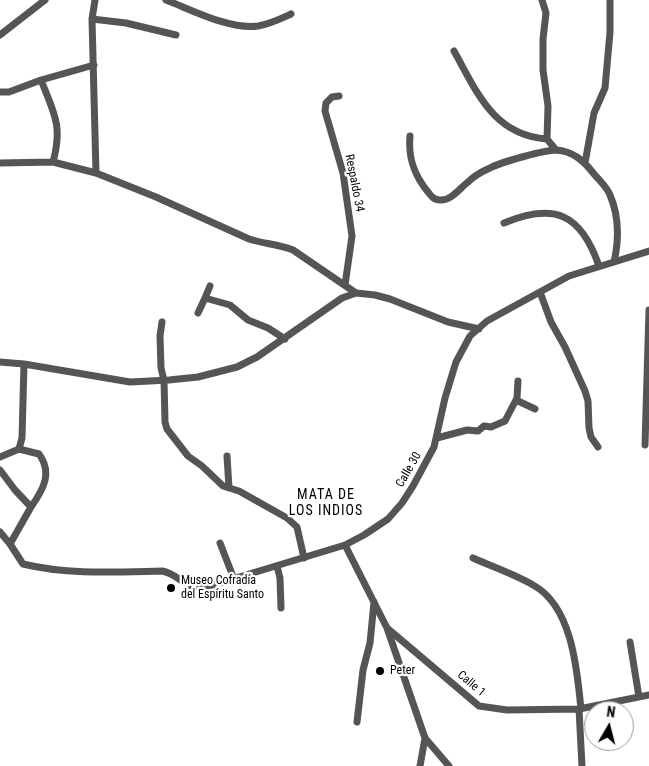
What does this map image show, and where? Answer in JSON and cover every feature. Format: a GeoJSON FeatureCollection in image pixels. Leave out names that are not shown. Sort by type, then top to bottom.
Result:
{"type":"FeatureCollection","features":[{"type":"Feature","properties":{"kind":"street"},"geometry":{"type":"LineString","coordinates":[[0,35],[45,0]]}},
{"type":"Feature","properties":{"kind":"street"},"geometry":{"type":"LineString","coordinates":[[95,0],[92,19],[96,173]]}},
{"type":"Feature","properties":{"kind":"street"},"geometry":{"type":"LineString","coordinates":[[166,0],[236,25],[258,26],[276,22],[291,14]]}},
{"type":"Feature","properties":{"kind":"street"},"geometry":{"type":"LineString","coordinates":[[542,0],[546,13],[543,70],[548,106],[547,139],[556,150]]}},
{"type":"Feature","properties":{"kind":"street"},"geometry":{"type":"LineString","coordinates":[[585,163],[594,113],[605,88],[610,32],[610,0]]}},
{"type":"Feature","properties":{"kind":"street"},"geometry":{"type":"LineString","coordinates":[[92,19],[126,23],[176,35]]}},
{"type":"Feature","properties":{"kind":"street"},"geometry":{"type":"LineString","coordinates":[[454,51],[485,106],[497,118],[512,129],[531,138],[547,139]]}},
{"type":"Feature","properties":{"kind":"street"},"geometry":{"type":"LineString","coordinates":[[0,92],[9,92],[41,80],[94,66]]}},
{"type":"Feature","properties":{"kind":"street"},"geometry":{"type":"LineString","coordinates":[[41,80],[56,118],[57,148],[53,162]]}},
{"type":"Feature","properties":{"kind":"street","name":"Respaldo 34"},"geometry":{"type":"LineString","coordinates":[[339,96],[332,97],[326,103],[324,111],[343,172],[352,236],[344,285]]}},
{"type":"Feature","properties":{"kind":"street"},"geometry":{"type":"LineString","coordinates":[[410,136],[410,157],[416,176],[433,198],[438,200],[445,200],[455,194],[468,181],[491,167],[556,150],[576,156],[585,163],[610,194],[617,224],[618,245],[614,262]]}},
{"type":"Feature","properties":{"kind":"street"},"geometry":{"type":"LineString","coordinates":[[0,162],[53,162],[96,173],[156,197],[249,239],[285,246],[356,294]]}},
{"type":"Feature","properties":{"kind":"street"},"geometry":{"type":"LineString","coordinates":[[504,223],[530,214],[545,213],[564,217],[577,225],[588,239],[599,266]]}},
{"type":"Feature","properties":{"kind":"street","name":"Calle 30"},"geometry":{"type":"LineString","coordinates":[[10,544],[23,564],[51,569],[110,572],[170,572],[181,582],[196,588],[203,588],[345,545],[364,536],[388,519],[420,472],[434,447],[445,398],[456,362],[470,336],[487,321],[570,276],[649,251]]}},
{"type":"Feature","properties":{"kind":"street"},"geometry":{"type":"LineString","coordinates":[[198,313],[210,286]]}},
{"type":"Feature","properties":{"kind":"street"},"geometry":{"type":"LineString","coordinates":[[540,292],[551,322],[565,347],[585,391],[589,409],[589,428],[598,447]]}},
{"type":"Feature","properties":{"kind":"street"},"geometry":{"type":"LineString","coordinates":[[0,362],[24,364],[130,382],[198,377],[237,367],[257,357],[342,298],[356,294],[375,295],[390,299],[448,322],[479,329]]}},
{"type":"Feature","properties":{"kind":"street"},"geometry":{"type":"LineString","coordinates":[[206,298],[230,305],[248,320],[268,328],[285,339]]}},
{"type":"Feature","properties":{"kind":"street"},"geometry":{"type":"LineString","coordinates":[[645,444],[649,310]]}},
{"type":"Feature","properties":{"kind":"street"},"geometry":{"type":"LineString","coordinates":[[162,322],[160,336],[161,368],[164,380],[165,422],[167,428],[188,456],[202,466],[223,486],[240,491],[287,518],[297,527],[304,558]]}},
{"type":"Feature","properties":{"kind":"street"},"geometry":{"type":"LineString","coordinates":[[19,449],[22,438],[24,364]]}},
{"type":"Feature","properties":{"kind":"street"},"geometry":{"type":"LineString","coordinates":[[437,438],[467,430],[478,431],[484,426],[491,427],[505,421],[516,400],[518,381]]}},
{"type":"Feature","properties":{"kind":"street"},"geometry":{"type":"LineString","coordinates":[[516,400],[535,409]]}},
{"type":"Feature","properties":{"kind":"street"},"geometry":{"type":"LineString","coordinates":[[0,457],[19,449],[39,454],[47,472],[45,483],[10,544],[0,532]]}},
{"type":"Feature","properties":{"kind":"street"},"geometry":{"type":"LineString","coordinates":[[227,456],[229,488]]}},
{"type":"Feature","properties":{"kind":"street"},"geometry":{"type":"LineString","coordinates":[[0,470],[32,507]]}},
{"type":"Feature","properties":{"kind":"street"},"geometry":{"type":"LineString","coordinates":[[220,542],[234,579]]}},
{"type":"Feature","properties":{"kind":"street","name":"Calle 1"},"geometry":{"type":"LineString","coordinates":[[345,545],[387,628],[479,706],[507,710],[580,709],[649,696]]}},
{"type":"Feature","properties":{"kind":"street"},"geometry":{"type":"LineString","coordinates":[[473,558],[533,584],[557,606],[576,658],[582,766]]}},
{"type":"Feature","properties":{"kind":"street"},"geometry":{"type":"LineString","coordinates":[[277,566],[280,578],[281,608]]}},
{"type":"Feature","properties":{"kind":"street"},"geometry":{"type":"LineString","coordinates":[[357,722],[363,670],[370,643],[374,602]]}},
{"type":"Feature","properties":{"kind":"street"},"geometry":{"type":"LineString","coordinates":[[387,628],[425,738],[449,766]]}},
{"type":"Feature","properties":{"kind":"street"},"geometry":{"type":"LineString","coordinates":[[630,642],[639,698]]}},
{"type":"Feature","properties":{"kind":"street"},"geometry":{"type":"LineString","coordinates":[[420,766],[425,738]]}},
{"type":"Feature","properties":{"kind":"place","name":"Museo Cofradía del Espíritu Santo"},"geometry":{"type":"Point","coordinates":[171,588]}},
{"type":"Feature","properties":{"kind":"place","name":"Peter"},"geometry":{"type":"Point","coordinates":[380,671]}},
{"type":"Feature","properties":{"kind":"district","name":"MATA DE LOS INDIOS"},"geometry":{"type":"Point","coordinates":[326,504]}}]}
